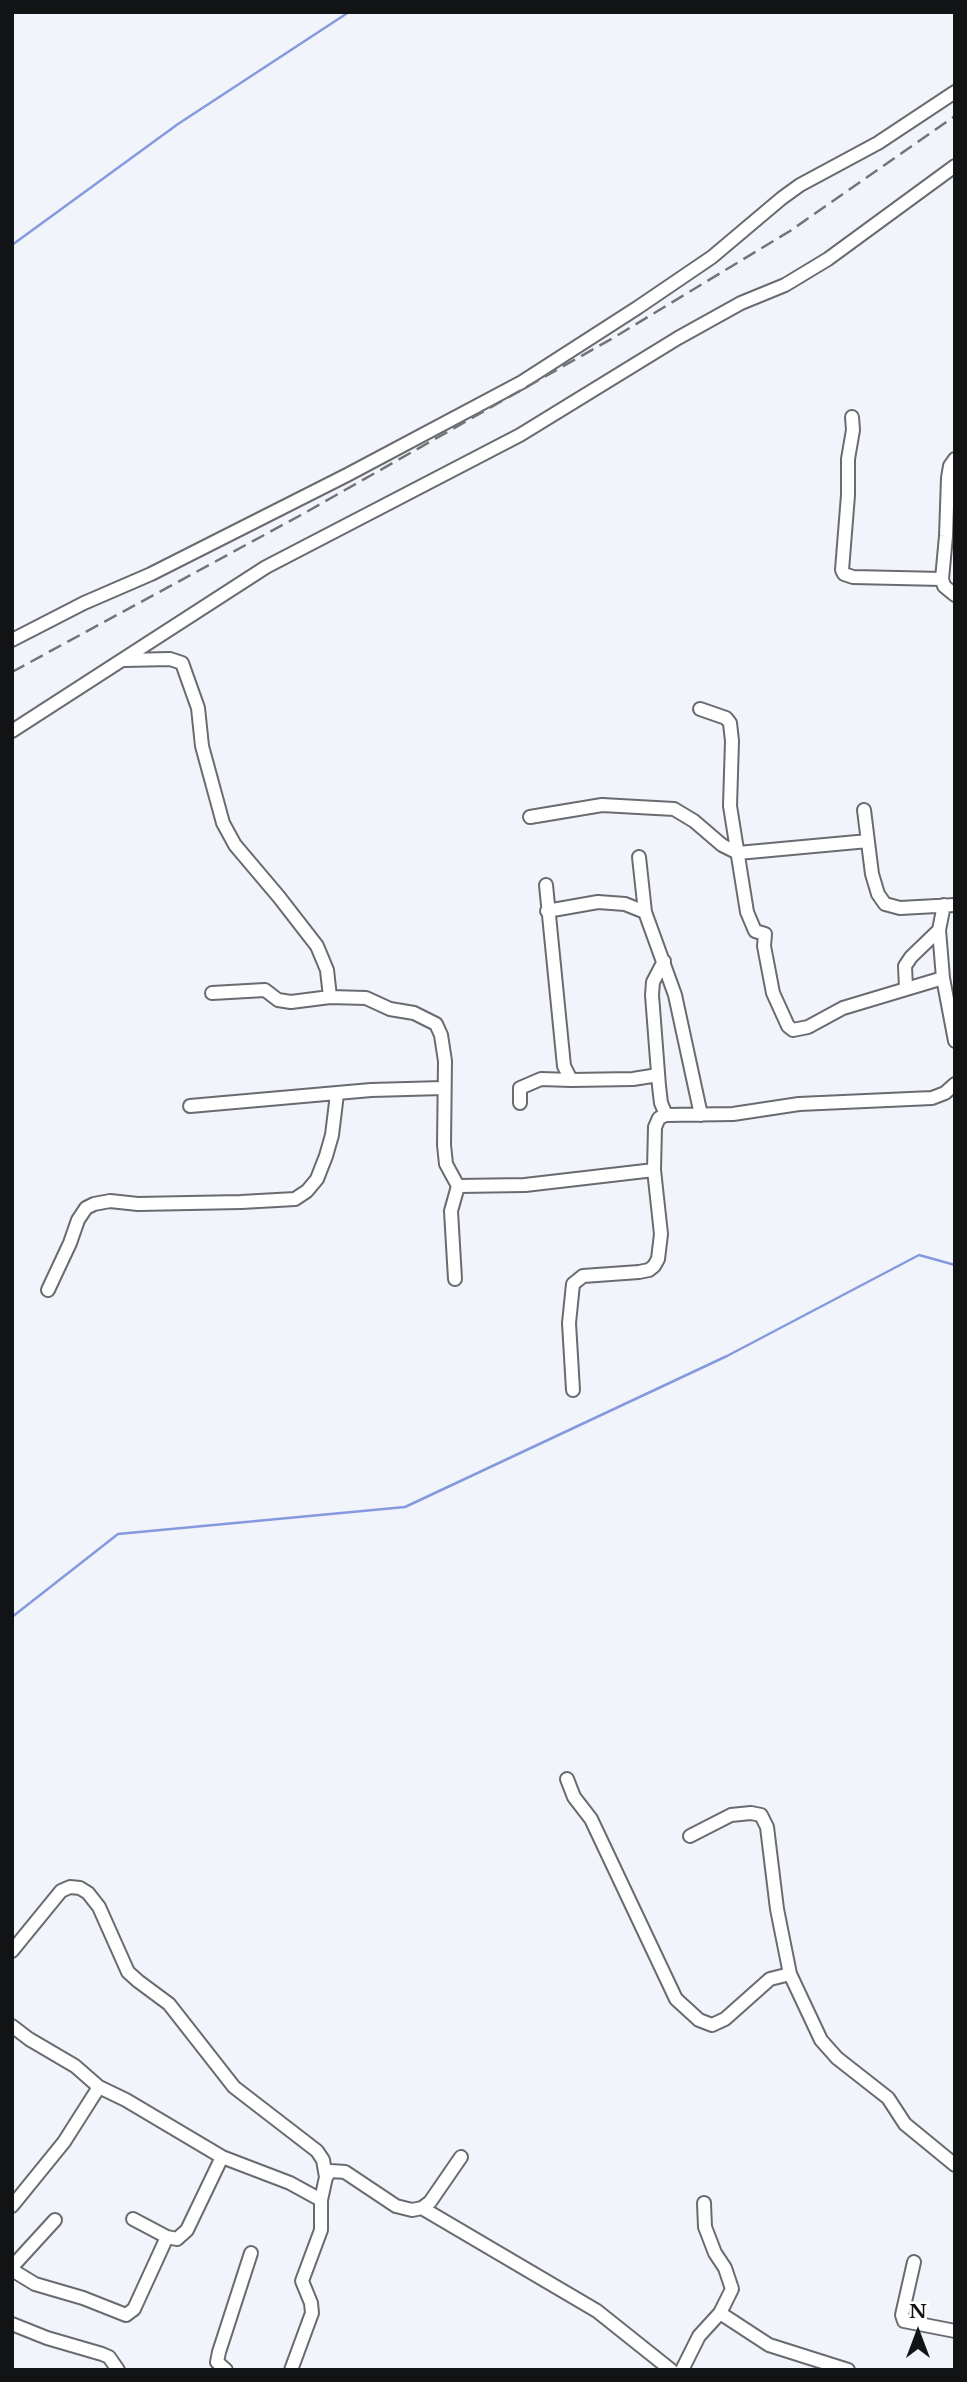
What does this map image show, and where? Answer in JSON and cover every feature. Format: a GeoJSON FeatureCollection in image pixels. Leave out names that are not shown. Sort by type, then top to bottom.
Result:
{"type":"FeatureCollection","features":[{"type":"Feature","properties":{"kind":"street"},"geometry":{"type":"LineString","coordinates":[[12,640],[84,603],[151,574],[347,475],[522,382],[637,309],[712,257],[800,185],[878,143],[955,92]]}},
{"type":"Feature","properties":{"kind":"street"},"geometry":{"type":"LineString","coordinates":[[12,731],[266,567],[520,435],[678,338],[741,303],[785,285],[828,258],[955,166]]}},
{"type":"Feature","properties":{"kind":"street"},"geometry":{"type":"LineString","coordinates":[[852,417],[842,570],[844,574],[853,578],[942,579]]}},
{"type":"Feature","properties":{"kind":"street"},"geometry":{"type":"LineString","coordinates":[[955,459],[950,466],[948,478],[942,579],[944,586],[955,595]]}},
{"type":"Feature","properties":{"kind":"street"},"geometry":{"type":"LineString","coordinates":[[121,660],[170,659],[183,663],[198,708],[202,746],[223,823],[235,845],[317,946],[327,970],[330,997]]}},
{"type":"Feature","properties":{"kind":"street"},"geometry":{"type":"LineString","coordinates":[[700,709],[726,718],[732,729],[730,806],[747,912],[755,931],[765,934],[764,946],[773,993],[788,1026],[793,1030],[808,1027],[843,1008],[943,978]]}},
{"type":"Feature","properties":{"kind":"street"},"geometry":{"type":"LineString","coordinates":[[530,817],[602,805],[674,809],[694,821],[722,845],[738,853],[868,841]]}},
{"type":"Feature","properties":{"kind":"street"},"geometry":{"type":"LineString","coordinates":[[864,810],[873,874],[878,894],[885,904],[900,908],[949,905],[939,930],[905,966],[906,988]]}},
{"type":"Feature","properties":{"kind":"street"},"geometry":{"type":"LineString","coordinates":[[639,858],[645,912],[675,995],[701,1115]]}},
{"type":"Feature","properties":{"kind":"street"},"geometry":{"type":"LineString","coordinates":[[546,885],[564,1066],[571,1080]]}},
{"type":"Feature","properties":{"kind":"street"},"geometry":{"type":"LineString","coordinates":[[547,911],[598,902],[625,904],[645,912]]}},
{"type":"Feature","properties":{"kind":"street"},"geometry":{"type":"LineString","coordinates":[[939,930],[943,978],[955,1041]]}},
{"type":"Feature","properties":{"kind":"street"},"geometry":{"type":"LineString","coordinates":[[664,961],[653,982],[652,995],[661,1103],[666,1115]]}},
{"type":"Feature","properties":{"kind":"street"},"geometry":{"type":"LineString","coordinates":[[212,993],[265,990],[278,1000],[291,1002],[330,997],[366,998],[390,1009],[414,1013],[436,1024],[441,1035],[445,1061],[443,1088],[446,1164],[458,1186]]}},
{"type":"Feature","properties":{"kind":"street"},"geometry":{"type":"LineString","coordinates":[[520,1103],[520,1088],[541,1079],[633,1079],[658,1075]]}},
{"type":"Feature","properties":{"kind":"street"},"geometry":{"type":"LineString","coordinates":[[573,1390],[569,1345],[573,1284],[583,1276],[649,1270],[658,1259],[661,1234],[654,1170],[655,1127],[659,1118],[666,1115],[701,1115],[851,1101],[932,1098],[946,1093],[955,1084]]}},
{"type":"Feature","properties":{"kind":"street"},"geometry":{"type":"LineString","coordinates":[[190,1106],[443,1088]]}},
{"type":"Feature","properties":{"kind":"street"},"geometry":{"type":"LineString","coordinates":[[48,1290],[78,1220],[86,1208],[94,1204],[110,1201],[138,1204],[295,1199],[307,1191],[317,1179],[326,1156],[332,1135],[337,1094]]}},
{"type":"Feature","properties":{"kind":"street"},"geometry":{"type":"LineString","coordinates":[[458,1186],[525,1185],[654,1170]]}},
{"type":"Feature","properties":{"kind":"street"},"geometry":{"type":"LineString","coordinates":[[455,1279],[451,1211],[458,1186]]}},
{"type":"Feature","properties":{"kind":"street"},"geometry":{"type":"LineString","coordinates":[[567,1779],[574,1797],[591,1819],[676,1999],[699,2020],[712,2025],[725,2019],[769,1979],[790,1974]]}},
{"type":"Feature","properties":{"kind":"street"},"geometry":{"type":"LineString","coordinates":[[690,1836],[731,1815],[761,1815],[767,1827],[777,1909],[790,1974],[821,2040],[836,2058],[888,2098],[905,2124],[955,2165]]}},
{"type":"Feature","properties":{"kind":"street"},"geometry":{"type":"LineString","coordinates":[[12,1951],[61,1891],[80,1888],[88,1893],[99,1907],[128,1972],[169,2004],[234,2087],[317,2151],[323,2160],[326,2176],[321,2200],[321,2230],[302,2281],[311,2303],[312,2314],[291,2370]]}},
{"type":"Feature","properties":{"kind":"street"},"geometry":{"type":"LineString","coordinates":[[12,2026],[75,2066],[99,2087],[222,2157],[290,2183],[321,2200]]}},
{"type":"Feature","properties":{"kind":"street"},"geometry":{"type":"LineString","coordinates":[[12,2206],[64,2142],[99,2087]]}},
{"type":"Feature","properties":{"kind":"street"},"geometry":{"type":"LineString","coordinates":[[133,2219],[167,2237],[177,2239],[187,2230],[222,2157]]}},
{"type":"Feature","properties":{"kind":"street"},"geometry":{"type":"LineString","coordinates":[[326,2176],[331,2171],[345,2172],[396,2206],[412,2210],[422,2208],[430,2202],[461,2157]]}},
{"type":"Feature","properties":{"kind":"street"},"geometry":{"type":"LineString","coordinates":[[682,2370],[699,2336],[720,2313],[732,2289],[705,2227],[704,2203]]}},
{"type":"Feature","properties":{"kind":"street"},"geometry":{"type":"LineString","coordinates":[[422,2208],[597,2311],[671,2370]]}},
{"type":"Feature","properties":{"kind":"street"},"geometry":{"type":"LineString","coordinates":[[55,2220],[12,2268],[35,2284],[83,2298],[125,2315],[134,2309],[167,2237]]}},
{"type":"Feature","properties":{"kind":"street"},"geometry":{"type":"LineString","coordinates":[[226,2370],[217,2362],[219,2352],[251,2253]]}},
{"type":"Feature","properties":{"kind":"street"},"geometry":{"type":"LineString","coordinates":[[914,2262],[902,2315],[904,2321],[955,2331]]}},
{"type":"Feature","properties":{"kind":"street"},"geometry":{"type":"LineString","coordinates":[[720,2313],[769,2345],[848,2370]]}},
{"type":"Feature","properties":{"kind":"street"},"geometry":{"type":"LineString","coordinates":[[12,2324],[47,2338],[102,2354],[108,2357],[118,2370]]}},
{"type":"Feature","properties":{"kind":"waterway"},"geometry":{"type":"LineString","coordinates":[[12,245],[178,124],[349,12]]}},
{"type":"Feature","properties":{"kind":"waterway"},"geometry":{"type":"LineString","coordinates":[[12,1617],[118,1534],[405,1507],[727,1356],[919,1255],[955,1265]]}},
{"type":"Feature","properties":{"kind":"railway"},"geometry":{"type":"LineString","coordinates":[[12,672],[301,515],[613,338],[790,231],[955,116]]}}]}
